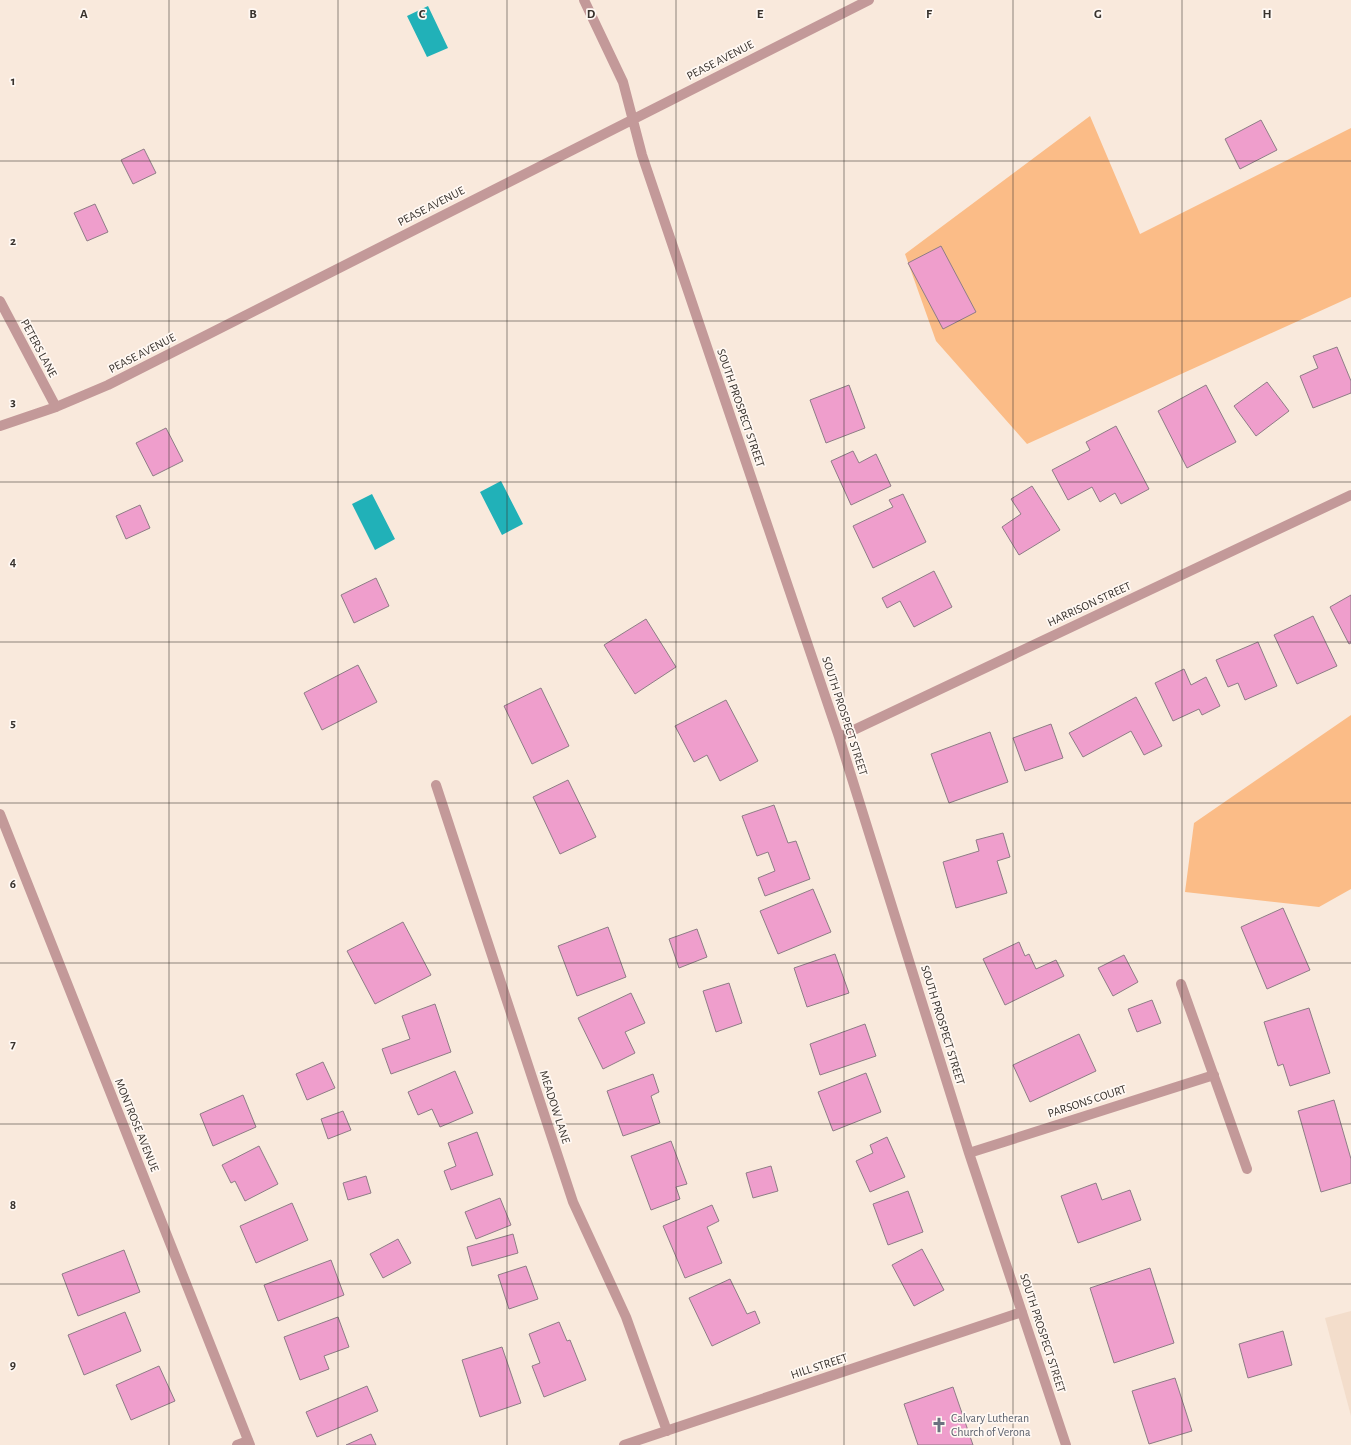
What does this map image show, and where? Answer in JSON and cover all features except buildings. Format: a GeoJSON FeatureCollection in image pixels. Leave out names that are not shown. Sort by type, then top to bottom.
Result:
{"type":"FeatureCollection","features":[{"type":"Feature","properties":{"kind":"street","name":"SOUTH PROSPECT STREET"},"geometry":{"type":"LineString","coordinates":[[584,0],[623,82],[645,163],[839,737],[969,1153],[1066,1445]]}},
{"type":"Feature","properties":{"kind":"street","name":"PEASE AVENUE"},"geometry":{"type":"LineString","coordinates":[[0,426],[56,407],[108,385],[869,0]]}},
{"type":"Feature","properties":{"kind":"street","name":"PETERS LANE"},"geometry":{"type":"LineString","coordinates":[[0,301],[56,407]]}},
{"type":"Feature","properties":{"kind":"street","name":"HARRISON STREET"},"geometry":{"type":"LineString","coordinates":[[839,737],[1351,495]]}},
{"type":"Feature","properties":{"kind":"street","name":"MEADOW LANE"},"geometry":{"type":"LineString","coordinates":[[436,785],[573,1202],[626,1317],[667,1431]]}},
{"type":"Feature","properties":{"kind":"street","name":"MONTROSE AVENUE"},"geometry":{"type":"LineString","coordinates":[[0,814],[249,1443]]}},
{"type":"Feature","properties":{"kind":"street"},"geometry":{"type":"LineString","coordinates":[[1181,984],[1247,1169]]}},
{"type":"Feature","properties":{"kind":"street","name":"PARSONS COURT"},"geometry":{"type":"LineString","coordinates":[[969,1153],[1214,1075]]}},
{"type":"Feature","properties":{"kind":"street","name":"HILL STREET"},"geometry":{"type":"LineString","coordinates":[[624,1445],[1022,1312]]}},
{"type":"Feature","properties":{"kind":"street"},"geometry":{"type":"LineString","coordinates":[[237,1445],[249,1443]]}},
{"type":"Feature","properties":{"kind":"shaded area"},"geometry":{"type":"Polygon","coordinates":[[[1090,116],[1140,234],[1351,128],[1351,297],[1027,444],[936,341],[905,254],[1090,116]]]}},
{"type":"Feature","properties":{"kind":"shaded area"},"geometry":{"type":"Polygon","coordinates":[[[1351,715],[1351,889],[1319,907],[1185,892],[1194,823],[1351,715]]]}},
{"type":"Feature","properties":{"kind":"shaded area"},"geometry":{"type":"Polygon","coordinates":[[[1351,1311],[1351,1416],[1325,1318],[1351,1311]]]}},
{"type":"Feature","properties":{"kind":"water"},"geometry":{"type":"Polygon","coordinates":[[[428,6],[448,48],[427,57],[407,16],[428,6]]]}},
{"type":"Feature","properties":{"kind":"water"},"geometry":{"type":"Polygon","coordinates":[[[501,481],[523,524],[502,535],[480,492],[501,481]]]}},
{"type":"Feature","properties":{"kind":"water"},"geometry":{"type":"Polygon","coordinates":[[[372,494],[395,539],[375,550],[352,504],[372,494]]]}},
{"type":"Feature","properties":{"kind":"place","name":"Calvary Lutheran Church of Verona"},"geometry":{"type":"Point","coordinates":[939,1425]}}]}
